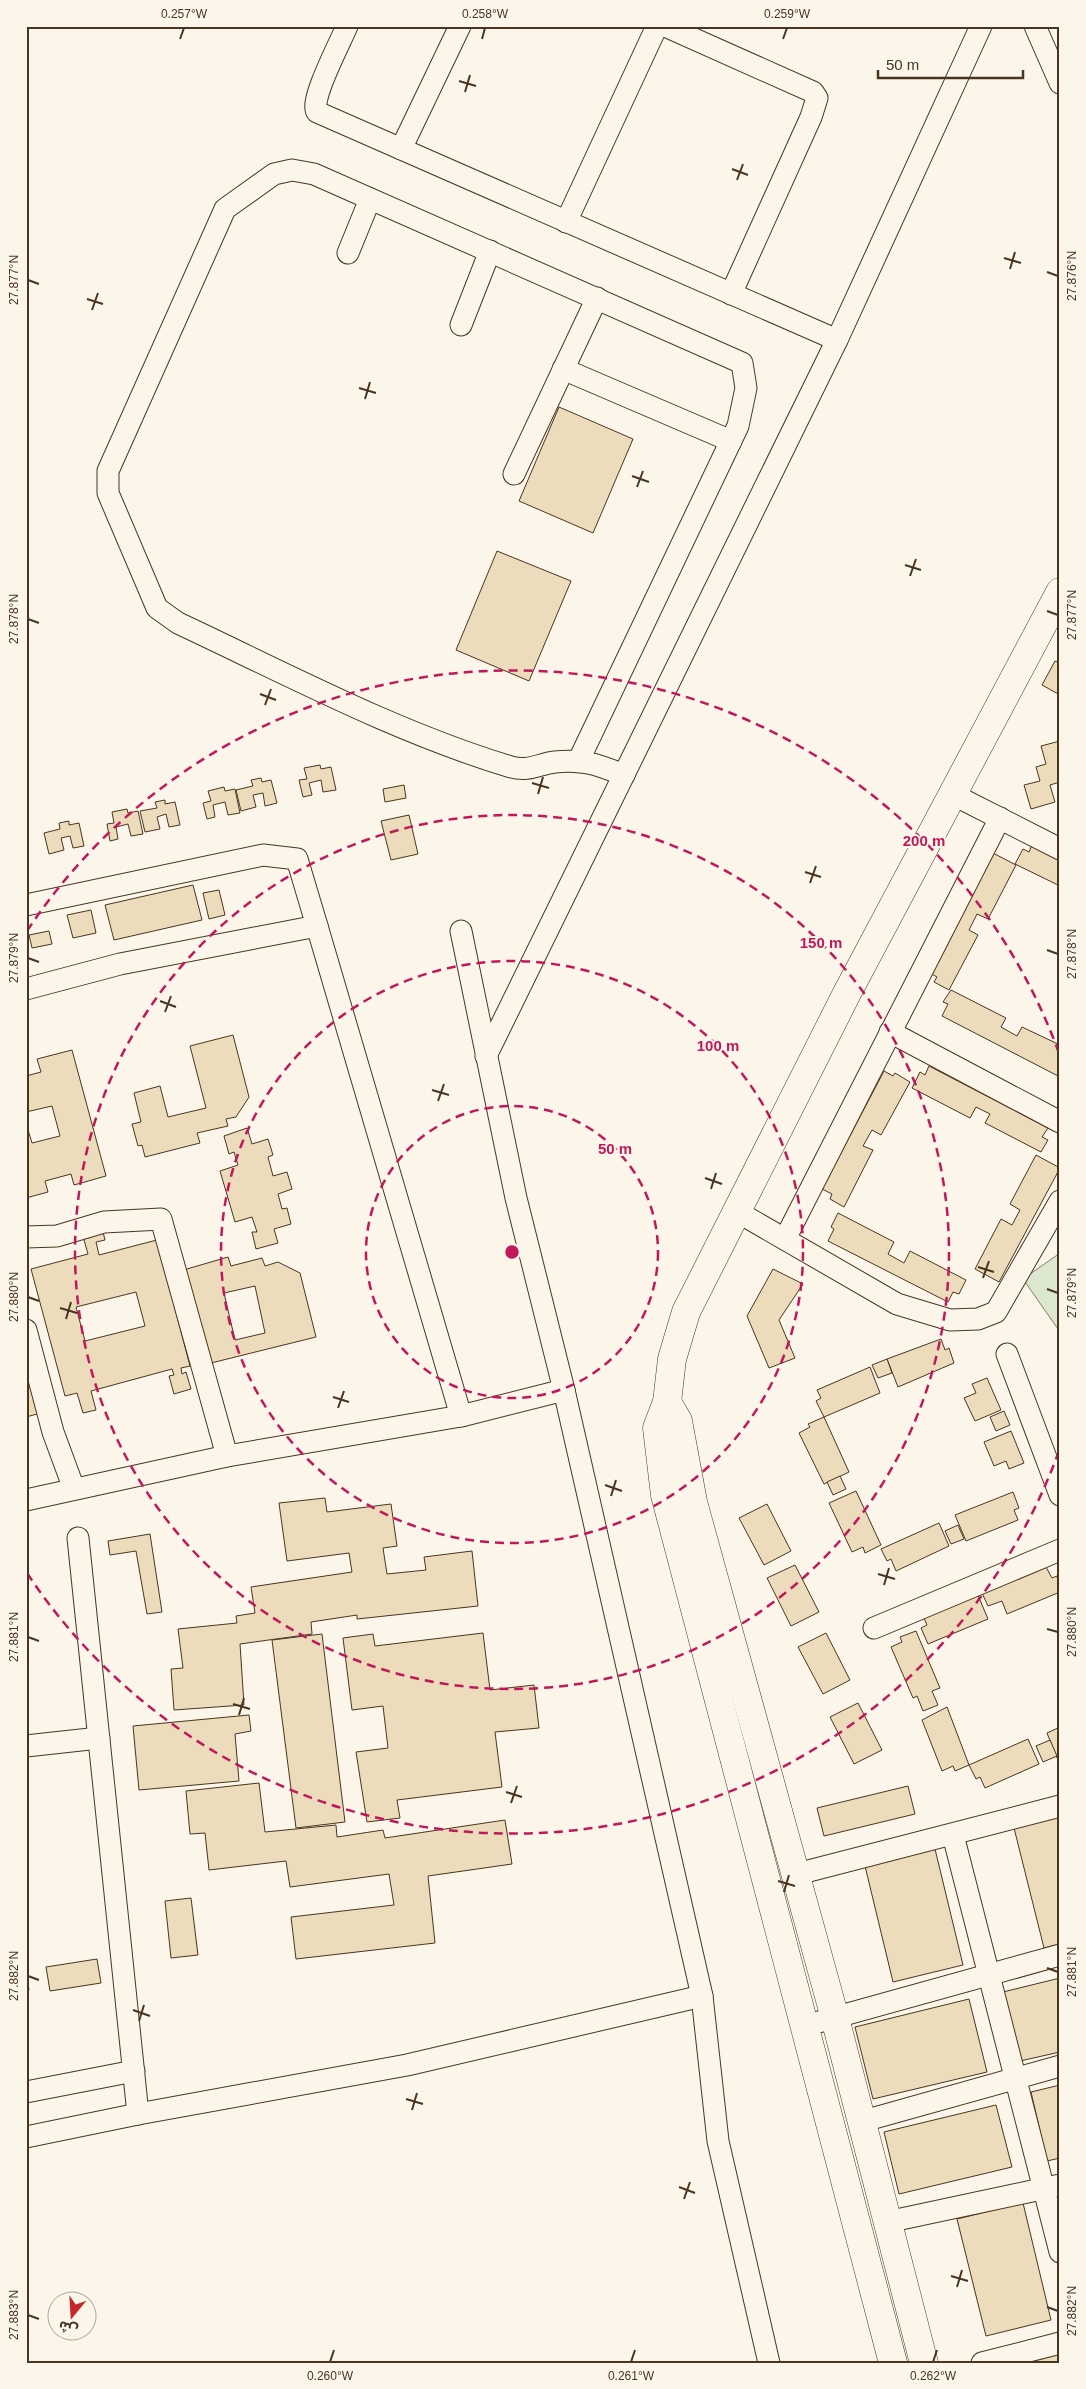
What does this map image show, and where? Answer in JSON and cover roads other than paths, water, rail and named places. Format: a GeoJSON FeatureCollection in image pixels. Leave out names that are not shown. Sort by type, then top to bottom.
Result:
{"type":"FeatureCollection","features":[{"type":"Feature","properties":{"kind":"main road"},"geometry":{"type":"LineString","coordinates":[[893,2363],[665,1494],[657,1428],[667,1402],[672,1359],[686,1312],[846,995],[1060,592]]}},
{"type":"Feature","properties":{"kind":"main road"},"geometry":{"type":"LineString","coordinates":[[667,1402],[678,1420],[693,1502],[797,1874],[924,2363]]}},
{"type":"Feature","properties":{"kind":"street"},"geometry":{"type":"LineString","coordinates":[[348,26],[320,89],[315,110],[401,150],[837,340]]}},
{"type":"Feature","properties":{"kind":"street"},"geometry":{"type":"LineString","coordinates":[[401,150],[460,26]]}},
{"type":"Feature","properties":{"kind":"street"},"geometry":{"type":"LineString","coordinates":[[566,222],[657,26]]}},
{"type":"Feature","properties":{"kind":"street"},"geometry":{"type":"LineString","coordinates":[[664,26],[813,92],[817,98],[811,117],[731,294]]}},
{"type":"Feature","properties":{"kind":"street"},"geometry":{"type":"LineString","coordinates":[[486,1056],[837,340],[981,26]]}},
{"type":"Feature","properties":{"kind":"street"},"geometry":{"type":"LineString","coordinates":[[1035,26],[1060,83]]}},
{"type":"Feature","properties":{"kind":"street"},"geometry":{"type":"LineString","coordinates":[[578,762],[738,426],[746,388],[742,363],[314,174],[292,170],[274,174],[225,209],[108,471],[108,493],[156,608],[178,623],[423,737],[513,768],[532,769],[553,762],[578,762],[588,762],[624,775]]}},
{"type":"Feature","properties":{"kind":"street"},"geometry":{"type":"LineString","coordinates":[[348,253],[370,198]]}},
{"type":"Feature","properties":{"kind":"street"},"geometry":{"type":"LineString","coordinates":[[461,325],[490,251]]}},
{"type":"Feature","properties":{"kind":"street"},"geometry":{"type":"LineString","coordinates":[[514,474],[597,298]]}},
{"type":"Feature","properties":{"kind":"street"},"geometry":{"type":"LineString","coordinates":[[563,369],[731,441]]}},
{"type":"Feature","properties":{"kind":"street"},"geometry":{"type":"LineString","coordinates":[[952,794],[1060,848]]}},
{"type":"Feature","properties":{"kind":"street"},"geometry":{"type":"LineString","coordinates":[[784,1239],[1000,818]]}},
{"type":"Feature","properties":{"kind":"street"},"geometry":{"type":"LineString","coordinates":[[26,905],[263,855],[297,858],[461,1416]]}},
{"type":"Feature","properties":{"kind":"street"},"geometry":{"type":"LineString","coordinates":[[26,989],[120,964],[317,926]]}},
{"type":"Feature","properties":{"kind":"street"},"geometry":{"type":"LineString","coordinates":[[461,931],[516,1198],[564,1390],[702,1996],[718,2142],[769,2363]]}},
{"type":"Feature","properties":{"kind":"street"},"geometry":{"type":"LineString","coordinates":[[890,1032],[1060,1122]]}},
{"type":"Feature","properties":{"kind":"street"},"geometry":{"type":"LineString","coordinates":[[736,1211],[897,1304],[950,1320],[978,1319],[996,1312],[1060,1202]]}},
{"type":"Feature","properties":{"kind":"street"},"geometry":{"type":"LineString","coordinates":[[26,1237],[57,1236],[104,1222],[161,1219],[227,1456]]}},
{"type":"Feature","properties":{"kind":"street"},"geometry":{"type":"LineString","coordinates":[[26,1330],[53,1432],[74,1489]]}},
{"type":"Feature","properties":{"kind":"street"},"geometry":{"type":"LineString","coordinates":[[1006,1354],[1060,1495]]}},
{"type":"Feature","properties":{"kind":"street"},"geometry":{"type":"LineString","coordinates":[[26,1500],[227,1456],[461,1416],[564,1390]]}},
{"type":"Feature","properties":{"kind":"street"},"geometry":{"type":"LineString","coordinates":[[78,1538],[138,2114]]}},
{"type":"Feature","properties":{"kind":"street"},"geometry":{"type":"LineString","coordinates":[[874,1628],[1060,1550]]}},
{"type":"Feature","properties":{"kind":"street"},"geometry":{"type":"LineString","coordinates":[[26,1746],[99,1738]]}},
{"type":"Feature","properties":{"kind":"street"},"geometry":{"type":"LineString","coordinates":[[797,1874],[1060,1806]]}},
{"type":"Feature","properties":{"kind":"street"},"geometry":{"type":"LineString","coordinates":[[953,1835],[1016,2078],[1052,2187],[1060,2252]]}},
{"type":"Feature","properties":{"kind":"street"},"geometry":{"type":"LineString","coordinates":[[804,2026],[1060,1955]]}},
{"type":"Feature","properties":{"kind":"street"},"geometry":{"type":"LineString","coordinates":[[26,2137],[138,2114],[407,2065],[702,1996]]}},
{"type":"Feature","properties":{"kind":"street"},"geometry":{"type":"LineString","coordinates":[[860,2122],[1060,2066]]}},
{"type":"Feature","properties":{"kind":"street"},"geometry":{"type":"LineString","coordinates":[[26,2092],[134,2071]]}},
{"type":"Feature","properties":{"kind":"street"},"geometry":{"type":"LineString","coordinates":[[887,2222],[1052,2187]]}},
{"type":"Feature","properties":{"kind":"street"},"geometry":{"type":"LineString","coordinates":[[982,2363],[1060,2343]]}}]}
